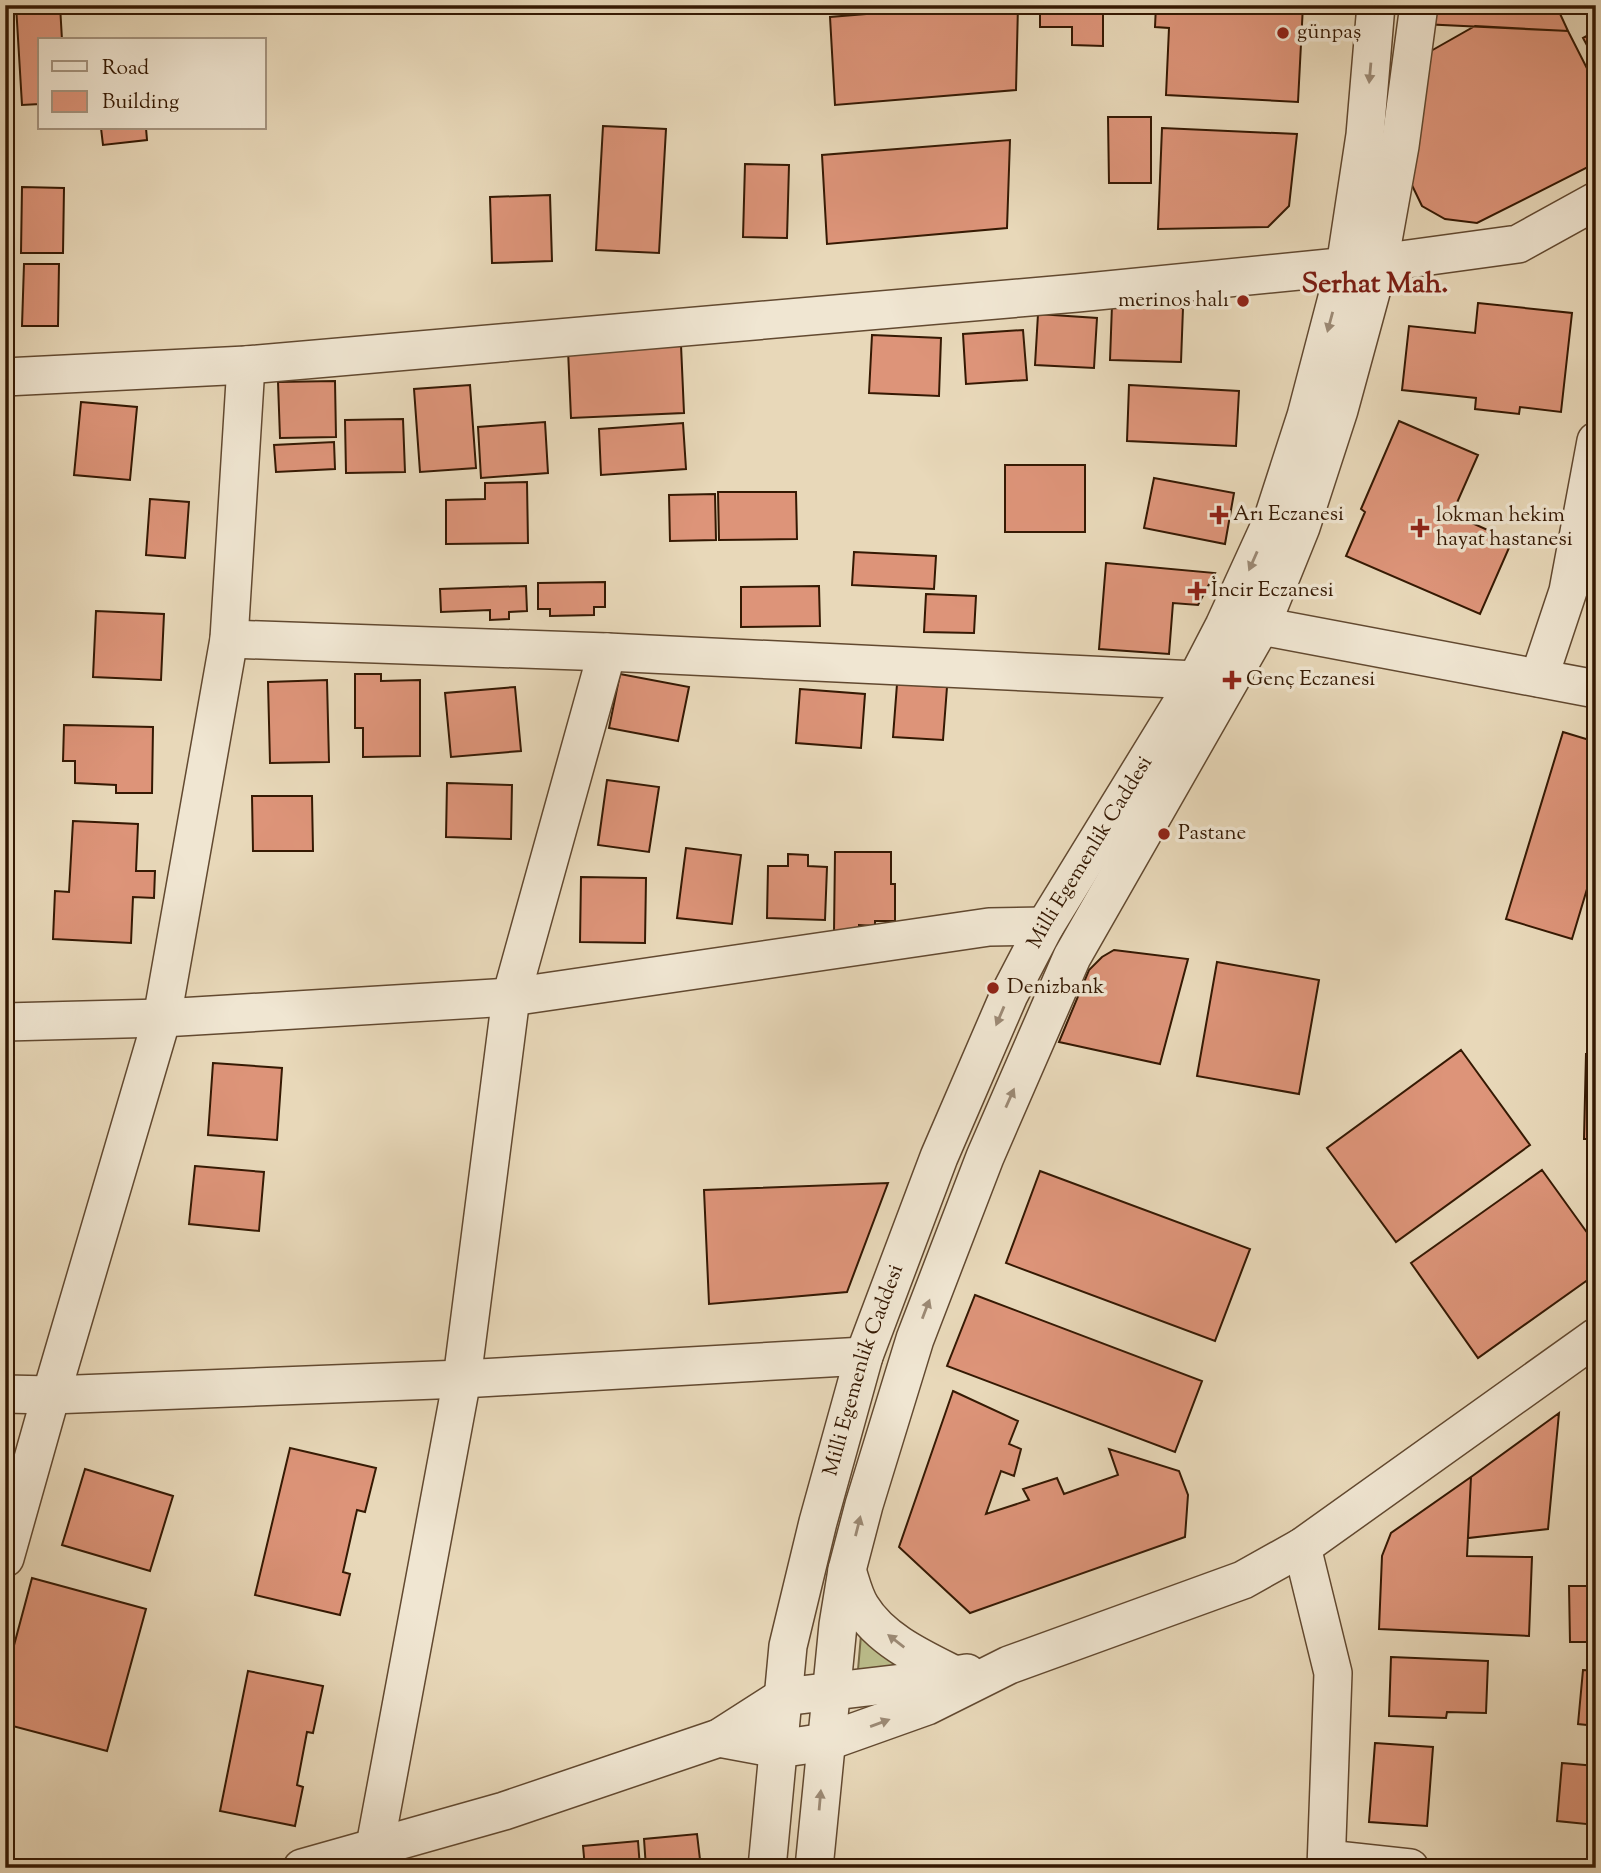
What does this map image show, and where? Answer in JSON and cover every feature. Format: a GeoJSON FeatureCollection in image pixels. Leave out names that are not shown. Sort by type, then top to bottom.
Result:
{"type":"FeatureCollection","features":[{"type":"Feature","properties":{"kind":"street","name":"Milli Egemenlik Caddesi"},"geometry":{"type":"LineString","coordinates":[[814,1868],[838,1625],[847,1570],[915,1339],[985,1157],[1072,957],[1261,626],[1301,527],[1339,410],[1362,265],[1365,135],[1376,5]]}},
{"type":"Feature","properties":{"kind":"street","name":"Milli Egemenlik Caddesi"},"geometry":{"type":"LineString","coordinates":[[766,1868],[788,1646],[818,1522],[864,1356],[939,1157],[1009,995],[1045,926],[1196,680],[1272,521],[1306,416],[1362,265],[1400,146],[1419,5]]}},
{"type":"Feature","properties":{"kind":"street"},"geometry":{"type":"LineString","coordinates":[[5,377],[246,365],[1077,293],[1362,265],[1518,244],[1596,201]]}},
{"type":"Feature","properties":{"kind":"street"},"geometry":{"type":"LineString","coordinates":[[5,1558],[162,1018],[229,639],[246,365]]}},
{"type":"Feature","properties":{"kind":"street"},"geometry":{"type":"LineString","coordinates":[[1539,678],[1568,591],[1596,441]]}},
{"type":"Feature","properties":{"kind":"street"},"geometry":{"type":"LineString","coordinates":[[1261,626],[1596,689]]}},
{"type":"Feature","properties":{"kind":"street"},"geometry":{"type":"LineString","coordinates":[[229,639],[607,652],[1196,680]]}},
{"type":"Feature","properties":{"kind":"street"},"geometry":{"type":"LineString","coordinates":[[375,1846],[462,1379],[511,997],[607,652]]}},
{"type":"Feature","properties":{"kind":"street"},"geometry":{"type":"LineString","coordinates":[[5,1021],[162,1018],[511,997],[989,927],[1045,926]]}},
{"type":"Feature","properties":{"kind":"street"},"geometry":{"type":"LineString","coordinates":[[719,1738],[778,1749],[826,1742],[927,1706],[1009,1665],[1243,1580],[1301,1548],[1596,1337]]}},
{"type":"Feature","properties":{"kind":"street"},"geometry":{"type":"LineString","coordinates":[[5,1394],[51,1395],[462,1379],[864,1356]]}},
{"type":"Feature","properties":{"kind":"street"},"geometry":{"type":"LineString","coordinates":[[1301,1548],[1334,1673],[1326,1864],[1409,1868]]}},
{"type":"Feature","properties":{"kind":"street"},"geometry":{"type":"LineString","coordinates":[[847,1570],[860,1606],[877,1626],[913,1654],[954,1675]]}},
{"type":"Feature","properties":{"kind":"street"},"geometry":{"type":"LineString","coordinates":[[302,1868],[504,1811],[719,1738],[783,1697],[954,1675],[1009,1665]]}},
{"type":"Feature","properties":{"kind":"green space"},"geometry":{"type":"Polygon","coordinates":[[[861,1635],[902,1667],[858,1670],[861,1635]]]}},
{"type":"Feature","properties":{"kind":"building"},"geometry":{"type":"Polygon","coordinates":[[[16,5],[60,5],[62,38],[38,38],[38,104],[22,105],[16,5]]]}},
{"type":"Feature","properties":{"kind":"building"},"geometry":{"type":"Polygon","coordinates":[[[976,5],[1018,5],[1016,90],[835,105],[830,17],[976,5]]]}},
{"type":"Feature","properties":{"kind":"building"},"geometry":{"type":"Polygon","coordinates":[[[1040,5],[1103,5],[1103,46],[1072,45],[1072,27],[1040,27],[1040,5]]]}},
{"type":"Feature","properties":{"kind":"building"},"geometry":{"type":"Polygon","coordinates":[[[1156,5],[1303,5],[1298,102],[1166,95],[1169,28],[1155,27],[1156,5]]]}},
{"type":"Feature","properties":{"kind":"building"},"geometry":{"type":"Polygon","coordinates":[[[1426,5],[1556,5],[1568,31],[1422,24],[1426,5]]]}},
{"type":"Feature","properties":{"kind":"building"},"geometry":{"type":"Polygon","coordinates":[[[1475,26],[1568,31],[1596,86],[1596,163],[1477,223],[1445,219],[1422,206],[1408,177],[1422,56],[1475,26]]]}},
{"type":"Feature","properties":{"kind":"building"},"geometry":{"type":"Polygon","coordinates":[[[1596,31],[1596,62],[1583,38],[1596,31]]]}},
{"type":"Feature","properties":{"kind":"building"},"geometry":{"type":"Polygon","coordinates":[[[1108,117],[1151,117],[1151,183],[1109,183],[1108,117]]]}},
{"type":"Feature","properties":{"kind":"building"},"geometry":{"type":"Polygon","coordinates":[[[603,126],[666,129],[659,253],[596,250],[603,126]]]}},
{"type":"Feature","properties":{"kind":"building"},"geometry":{"type":"Polygon","coordinates":[[[1162,128],[1297,134],[1289,206],[1268,227],[1158,229],[1162,128]]]}},
{"type":"Feature","properties":{"kind":"building"},"geometry":{"type":"Polygon","coordinates":[[[101,130],[146,130],[147,140],[103,145],[101,130]]]}},
{"type":"Feature","properties":{"kind":"building"},"geometry":{"type":"Polygon","coordinates":[[[1010,140],[1007,228],[827,244],[822,155],[1010,140]]]}},
{"type":"Feature","properties":{"kind":"building"},"geometry":{"type":"Polygon","coordinates":[[[745,164],[789,165],[787,238],[743,237],[745,164]]]}},
{"type":"Feature","properties":{"kind":"building"},"geometry":{"type":"Polygon","coordinates":[[[22,187],[64,188],[63,253],[21,253],[22,187]]]}},
{"type":"Feature","properties":{"kind":"building"},"geometry":{"type":"Polygon","coordinates":[[[550,195],[552,261],[492,263],[490,197],[550,195]]]}},
{"type":"Feature","properties":{"kind":"building"},"geometry":{"type":"Polygon","coordinates":[[[24,264],[59,264],[58,326],[22,326],[24,264]]]}},
{"type":"Feature","properties":{"kind":"building"},"geometry":{"type":"Polygon","coordinates":[[[1478,303],[1572,313],[1561,412],[1520,407],[1519,414],[1475,409],[1476,398],[1402,390],[1409,326],[1475,333],[1478,303]]]}},
{"type":"Feature","properties":{"kind":"building"},"geometry":{"type":"Polygon","coordinates":[[[1112,305],[1183,308],[1181,362],[1110,360],[1112,305]]]}},
{"type":"Feature","properties":{"kind":"building"},"geometry":{"type":"Polygon","coordinates":[[[1038,314],[1097,318],[1094,368],[1035,365],[1038,314]]]}},
{"type":"Feature","properties":{"kind":"building"},"geometry":{"type":"Polygon","coordinates":[[[1023,330],[1027,380],[966,384],[963,334],[1023,330]]]}},
{"type":"Feature","properties":{"kind":"building"},"geometry":{"type":"Polygon","coordinates":[[[872,335],[941,338],[939,396],[869,393],[872,335]]]}},
{"type":"Feature","properties":{"kind":"building"},"geometry":{"type":"Polygon","coordinates":[[[681,345],[684,413],[571,418],[568,350],[681,345]]]}},
{"type":"Feature","properties":{"kind":"building"},"geometry":{"type":"Polygon","coordinates":[[[335,381],[336,437],[280,438],[278,382],[335,381]]]}},
{"type":"Feature","properties":{"kind":"building"},"geometry":{"type":"Polygon","coordinates":[[[470,385],[476,468],[420,472],[414,389],[470,385]]]}},
{"type":"Feature","properties":{"kind":"building"},"geometry":{"type":"Polygon","coordinates":[[[1129,385],[1239,391],[1236,446],[1127,441],[1129,385]]]}},
{"type":"Feature","properties":{"kind":"building"},"geometry":{"type":"Polygon","coordinates":[[[81,402],[137,407],[130,480],[74,475],[81,402]]]}},
{"type":"Feature","properties":{"kind":"building"},"geometry":{"type":"Polygon","coordinates":[[[403,419],[405,472],[346,473],[345,420],[403,419]]]}},
{"type":"Feature","properties":{"kind":"building","name":"lokman hekim hayat hastanesi"},"geometry":{"type":"Polygon","coordinates":[[[1399,421],[1478,455],[1452,514],[1512,541],[1480,614],[1346,556],[1365,512],[1361,509],[1399,421]]]}},
{"type":"Feature","properties":{"kind":"building"},"geometry":{"type":"Polygon","coordinates":[[[545,422],[548,473],[481,478],[478,427],[545,422]]]}},
{"type":"Feature","properties":{"kind":"building"},"geometry":{"type":"Polygon","coordinates":[[[683,423],[686,469],[601,475],[599,429],[683,423]]]}},
{"type":"Feature","properties":{"kind":"building"},"geometry":{"type":"Polygon","coordinates":[[[334,442],[335,469],[276,472],[274,445],[334,442]]]}},
{"type":"Feature","properties":{"kind":"building"},"geometry":{"type":"Polygon","coordinates":[[[1005,465],[1085,465],[1085,532],[1005,532],[1005,465]]]}},
{"type":"Feature","properties":{"kind":"building"},"geometry":{"type":"Polygon","coordinates":[[[1154,478],[1234,493],[1225,544],[1144,528],[1154,478]]]}},
{"type":"Feature","properties":{"kind":"building"},"geometry":{"type":"Polygon","coordinates":[[[527,482],[528,543],[446,544],[446,500],[485,499],[485,483],[527,482]]]}},
{"type":"Feature","properties":{"kind":"building"},"geometry":{"type":"Polygon","coordinates":[[[718,492],[796,492],[797,539],[719,540],[718,492]]]}},
{"type":"Feature","properties":{"kind":"building"},"geometry":{"type":"Polygon","coordinates":[[[715,494],[716,540],[670,541],[669,495],[715,494]]]}},
{"type":"Feature","properties":{"kind":"building"},"geometry":{"type":"Polygon","coordinates":[[[150,499],[189,502],[185,558],[146,555],[150,499]]]}},
{"type":"Feature","properties":{"kind":"building"},"geometry":{"type":"Polygon","coordinates":[[[854,552],[936,556],[934,589],[852,585],[854,552]]]}},
{"type":"Feature","properties":{"kind":"building"},"geometry":{"type":"Polygon","coordinates":[[[1106,563],[1215,573],[1198,605],[1173,603],[1169,654],[1099,649],[1106,563]]]}},
{"type":"Feature","properties":{"kind":"building"},"geometry":{"type":"Polygon","coordinates":[[[605,582],[605,607],[594,607],[594,615],[550,616],[550,609],[538,609],[538,583],[605,582]]]}},
{"type":"Feature","properties":{"kind":"building"},"geometry":{"type":"Polygon","coordinates":[[[526,586],[527,611],[509,612],[509,619],[490,620],[490,610],[441,612],[440,589],[526,586]]]}},
{"type":"Feature","properties":{"kind":"building"},"geometry":{"type":"Polygon","coordinates":[[[819,586],[820,626],[741,627],[741,587],[819,586]]]}},
{"type":"Feature","properties":{"kind":"building"},"geometry":{"type":"Polygon","coordinates":[[[926,594],[976,596],[974,633],[924,632],[926,594]]]}},
{"type":"Feature","properties":{"kind":"building"},"geometry":{"type":"Polygon","coordinates":[[[96,611],[164,614],[161,680],[93,677],[96,611]]]}},
{"type":"Feature","properties":{"kind":"building"},"geometry":{"type":"Polygon","coordinates":[[[355,674],[381,674],[381,681],[420,680],[420,756],[363,757],[363,728],[355,728],[355,674]]]}},
{"type":"Feature","properties":{"kind":"building"},"geometry":{"type":"Polygon","coordinates":[[[620,674],[689,687],[678,741],[609,728],[620,674]]]}},
{"type":"Feature","properties":{"kind":"building"},"geometry":{"type":"Polygon","coordinates":[[[327,680],[329,762],[270,763],[268,682],[327,680]]]}},
{"type":"Feature","properties":{"kind":"building"},"geometry":{"type":"Polygon","coordinates":[[[897,684],[947,687],[943,740],[893,737],[897,684]]]}},
{"type":"Feature","properties":{"kind":"building"},"geometry":{"type":"Polygon","coordinates":[[[515,687],[521,751],[451,757],[445,693],[515,687]]]}},
{"type":"Feature","properties":{"kind":"building"},"geometry":{"type":"Polygon","coordinates":[[[800,689],[865,694],[861,748],[796,743],[800,689]]]}},
{"type":"Feature","properties":{"kind":"building"},"geometry":{"type":"Polygon","coordinates":[[[64,725],[153,727],[152,793],[116,793],[116,785],[75,783],[75,761],[63,761],[64,725]]]}},
{"type":"Feature","properties":{"kind":"building"},"geometry":{"type":"Polygon","coordinates":[[[1563,732],[1596,742],[1596,859],[1572,939],[1506,919],[1563,732]]]}},
{"type":"Feature","properties":{"kind":"building"},"geometry":{"type":"Polygon","coordinates":[[[607,780],[659,787],[649,852],[598,845],[607,780]]]}},
{"type":"Feature","properties":{"kind":"building"},"geometry":{"type":"Polygon","coordinates":[[[447,783],[512,785],[511,839],[446,837],[447,783]]]}},
{"type":"Feature","properties":{"kind":"building"},"geometry":{"type":"Polygon","coordinates":[[[252,796],[312,796],[313,851],[253,851],[252,796]]]}},
{"type":"Feature","properties":{"kind":"building"},"geometry":{"type":"Polygon","coordinates":[[[73,821],[138,824],[136,871],[155,871],[154,898],[133,897],[131,943],[53,939],[55,891],[69,892],[73,821]]]}},
{"type":"Feature","properties":{"kind":"building"},"geometry":{"type":"Polygon","coordinates":[[[686,848],[741,855],[732,924],[677,918],[686,848]]]}},
{"type":"Feature","properties":{"kind":"building"},"geometry":{"type":"Polygon","coordinates":[[[835,852],[891,852],[891,884],[895,884],[895,921],[875,921],[875,926],[859,925],[859,933],[834,932],[835,852]]]}},
{"type":"Feature","properties":{"kind":"building"},"geometry":{"type":"Polygon","coordinates":[[[788,854],[808,855],[808,866],[827,867],[825,920],[767,918],[768,866],[788,866],[788,854]]]}},
{"type":"Feature","properties":{"kind":"building"},"geometry":{"type":"Polygon","coordinates":[[[581,877],[646,878],[645,943],[580,942],[581,877]]]}},
{"type":"Feature","properties":{"kind":"building"},"geometry":{"type":"Polygon","coordinates":[[[1114,950],[1188,959],[1160,1064],[1059,1042],[1089,970],[1114,950]]]}},
{"type":"Feature","properties":{"kind":"building"},"geometry":{"type":"Polygon","coordinates":[[[1217,962],[1319,980],[1299,1094],[1197,1076],[1217,962]]]}},
{"type":"Feature","properties":{"kind":"building"},"geometry":{"type":"Polygon","coordinates":[[[1461,1050],[1530,1145],[1396,1242],[1327,1148],[1461,1050]]]}},
{"type":"Feature","properties":{"kind":"building"},"geometry":{"type":"Polygon","coordinates":[[[1586,1054],[1596,1054],[1596,1139],[1584,1139],[1586,1054]]]}},
{"type":"Feature","properties":{"kind":"building"},"geometry":{"type":"Polygon","coordinates":[[[213,1063],[282,1068],[277,1140],[208,1135],[213,1063]]]}},
{"type":"Feature","properties":{"kind":"building"},"geometry":{"type":"Polygon","coordinates":[[[195,1166],[264,1172],[259,1231],[189,1224],[195,1166]]]}},
{"type":"Feature","properties":{"kind":"building"},"geometry":{"type":"Polygon","coordinates":[[[1542,1170],[1596,1245],[1596,1274],[1478,1358],[1411,1263],[1542,1170]]]}},
{"type":"Feature","properties":{"kind":"building"},"geometry":{"type":"Polygon","coordinates":[[[1040,1171],[1250,1249],[1215,1341],[1006,1263],[1040,1171]]]}},
{"type":"Feature","properties":{"kind":"building"},"geometry":{"type":"Polygon","coordinates":[[[888,1183],[847,1292],[709,1304],[704,1190],[888,1183]]]}},
{"type":"Feature","properties":{"kind":"building"},"geometry":{"type":"Polygon","coordinates":[[[975,1295],[1202,1381],[1175,1452],[947,1366],[975,1295]]]}},
{"type":"Feature","properties":{"kind":"building"},"geometry":{"type":"Polygon","coordinates":[[[953,1391],[1018,1421],[1009,1444],[1021,1449],[1014,1476],[1001,1471],[986,1514],[1029,1500],[1023,1489],[1057,1478],[1064,1494],[1118,1475],[1109,1449],[1179,1471],[1188,1495],[1185,1537],[970,1613],[899,1547],[953,1391]]]}},
{"type":"Feature","properties":{"kind":"building"},"geometry":{"type":"Polygon","coordinates":[[[1559,1413],[1548,1529],[1468,1538],[1471,1477],[1559,1413]]]}},
{"type":"Feature","properties":{"kind":"building"},"geometry":{"type":"Polygon","coordinates":[[[290,1448],[376,1468],[365,1512],[357,1510],[343,1572],[350,1574],[340,1615],[255,1595],[290,1448]]]}},
{"type":"Feature","properties":{"kind":"building"},"geometry":{"type":"Polygon","coordinates":[[[85,1469],[173,1496],[150,1571],[62,1545],[85,1469]]]}},
{"type":"Feature","properties":{"kind":"building"},"geometry":{"type":"Polygon","coordinates":[[[1471,1477],[1467,1556],[1532,1557],[1529,1636],[1379,1629],[1382,1556],[1391,1533],[1471,1477]]]}},
{"type":"Feature","properties":{"kind":"building"},"geometry":{"type":"Polygon","coordinates":[[[32,1578],[146,1609],[107,1751],[5,1724],[5,1679],[32,1578]]]}},
{"type":"Feature","properties":{"kind":"building"},"geometry":{"type":"Polygon","coordinates":[[[1569,1586],[1596,1586],[1596,1642],[1570,1642],[1569,1586]]]}},
{"type":"Feature","properties":{"kind":"building"},"geometry":{"type":"Polygon","coordinates":[[[1391,1657],[1488,1661],[1486,1713],[1447,1712],[1446,1718],[1389,1716],[1391,1657]]]}},
{"type":"Feature","properties":{"kind":"building"},"geometry":{"type":"Polygon","coordinates":[[[1583,1670],[1596,1671],[1596,1726],[1578,1724],[1583,1670]]]}},
{"type":"Feature","properties":{"kind":"building"},"geometry":{"type":"Polygon","coordinates":[[[248,1671],[323,1686],[313,1733],[307,1732],[297,1785],[303,1787],[295,1826],[220,1811],[248,1671]]]}},
{"type":"Feature","properties":{"kind":"building"},"geometry":{"type":"Polygon","coordinates":[[[1375,1743],[1433,1747],[1427,1826],[1369,1822],[1375,1743]]]}},
{"type":"Feature","properties":{"kind":"building"},"geometry":{"type":"Polygon","coordinates":[[[1562,1763],[1596,1766],[1596,1825],[1557,1821],[1562,1763]]]}},
{"type":"Feature","properties":{"kind":"building"},"geometry":{"type":"Polygon","coordinates":[[[5,1823],[10,1823],[8,1868],[5,1868],[5,1823]]]}},
{"type":"Feature","properties":{"kind":"building"},"geometry":{"type":"Polygon","coordinates":[[[697,1834],[701,1868],[646,1868],[644,1839],[697,1834]]]}},
{"type":"Feature","properties":{"kind":"building"},"geometry":{"type":"Polygon","coordinates":[[[638,1841],[640,1868],[585,1868],[583,1846],[638,1841]]]}},
{"type":"Feature","properties":{"kind":"place","name":"günpaş"},"geometry":{"type":"Point","coordinates":[1283,33]}},
{"type":"Feature","properties":{"kind":"place","name":"merinos halı"},"geometry":{"type":"Point","coordinates":[1243,301]}},
{"type":"Feature","properties":{"kind":"place","name":"Arı Eczanesi"},"geometry":{"type":"Point","coordinates":[1219,515]}},
{"type":"Feature","properties":{"kind":"place","name":"lokman hekim hayat hastanesi"},"geometry":{"type":"Point","coordinates":[1420,528]}},
{"type":"Feature","properties":{"kind":"place","name":"İncir Eczanesi"},"geometry":{"type":"Point","coordinates":[1197,591]}},
{"type":"Feature","properties":{"kind":"place","name":"Genç Eczanesi"},"geometry":{"type":"Point","coordinates":[1232,680]}},
{"type":"Feature","properties":{"kind":"place","name":"Pastane"},"geometry":{"type":"Point","coordinates":[1164,834]}},
{"type":"Feature","properties":{"kind":"place","name":"Denizbank"},"geometry":{"type":"Point","coordinates":[993,988]}},
{"type":"Feature","properties":{"kind":"district","name":"Serhat Mah."},"geometry":{"type":"Point","coordinates":[1375,285]}}]}
